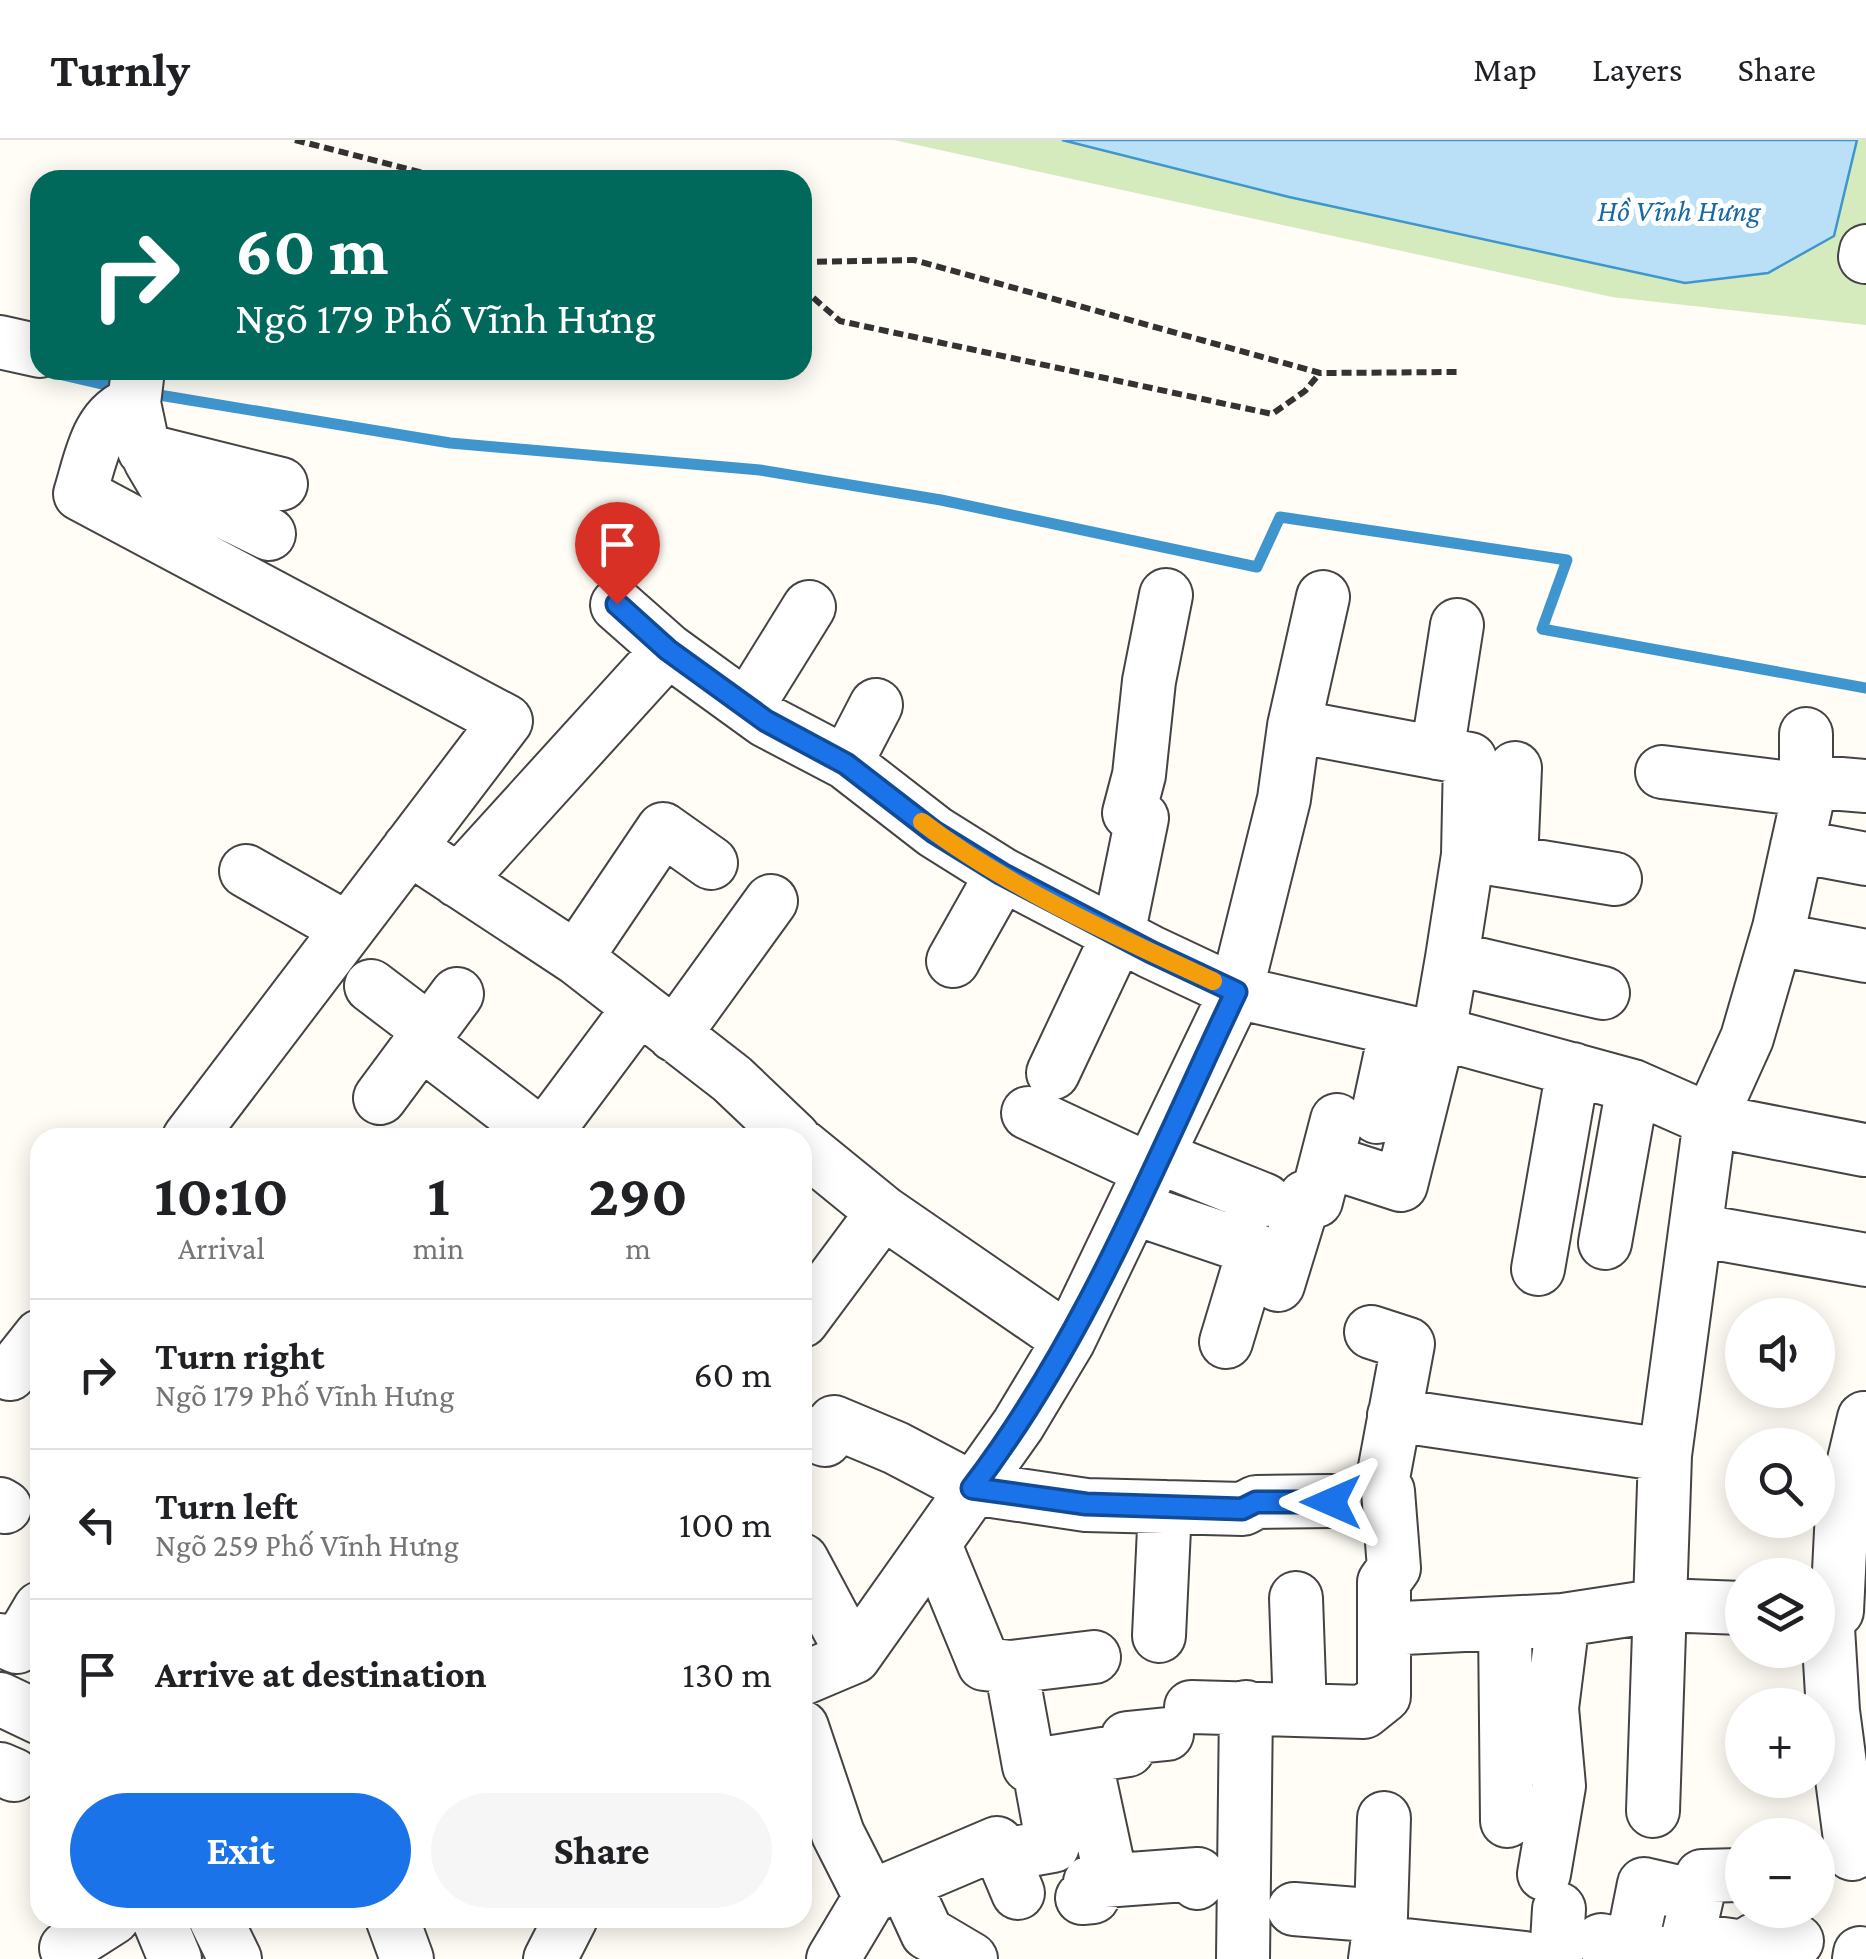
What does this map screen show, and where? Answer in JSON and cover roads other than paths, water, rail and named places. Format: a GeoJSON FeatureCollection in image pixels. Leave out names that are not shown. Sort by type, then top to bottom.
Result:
{"type":"FeatureCollection","features":[{"type":"Feature","properties":{"kind":"street"},"geometry":{"type":"LineString","coordinates":[[0,342],[30,349]]}},
{"type":"Feature","properties":{"kind":"street"},"geometry":{"type":"LineString","coordinates":[[138,408],[163,482],[269,534]]}},
{"type":"Feature","properties":{"kind":"street"},"geometry":{"type":"LineString","coordinates":[[198,1128],[506,721],[80,494],[96,441],[112,413],[138,408],[280,484]]}},
{"type":"Feature","properties":{"kind":"street"},"geometry":{"type":"LineString","coordinates":[[1166,596],[1149,681],[1139,775],[1129,813],[1142,818],[1118,935],[1040,1093],[1148,1178],[1254,1249],[1226,1342]]}},
{"type":"Feature","properties":{"kind":"street"},"geometry":{"type":"LineString","coordinates":[[812,1675],[854,1657],[1018,1425],[1069,1340],[1148,1178],[1236,992],[1284,799],[1294,726],[1323,597]]}},
{"type":"Feature","properties":{"kind":"street"},"geometry":{"type":"LineString","coordinates":[[617,604],[668,650],[766,721],[846,764],[934,832],[1002,874],[1236,992],[1573,1069],[1633,1086],[1710,1120],[1864,1150]]}},
{"type":"Feature","properties":{"kind":"street"},"geometry":{"type":"LineString","coordinates":[[747,707],[809,606]]}},
{"type":"Feature","properties":{"kind":"street"},"geometry":{"type":"LineString","coordinates":[[1437,753],[1457,625]]}},
{"type":"Feature","properties":{"kind":"street"},"geometry":{"type":"LineString","coordinates":[[458,880],[668,650]]}},
{"type":"Feature","properties":{"kind":"street"},"geometry":{"type":"LineString","coordinates":[[846,764],[876,705]]}},
{"type":"Feature","properties":{"kind":"street"},"geometry":{"type":"LineString","coordinates":[[1294,726],[1470,759],[1490,859]]}},
{"type":"Feature","properties":{"kind":"street"},"geometry":{"type":"LineString","coordinates":[[1278,1284],[1305,1197],[1316,1200],[1347,1133],[1417,1031],[1452,958],[1490,859],[1515,768]]}},
{"type":"Feature","properties":{"kind":"street"},"geometry":{"type":"LineString","coordinates":[[1662,772],[1806,768],[1866,786]]}},
{"type":"Feature","properties":{"kind":"street"},"geometry":{"type":"LineString","coordinates":[[1653,1811],[1665,1455],[1710,1120],[1747,1038],[1776,939],[1806,806],[1806,768]]}},
{"type":"Feature","properties":{"kind":"street"},"geometry":{"type":"LineString","coordinates":[[576,958],[663,829],[711,864]]}},
{"type":"Feature","properties":{"kind":"street"},"geometry":{"type":"LineString","coordinates":[[1798,846],[1866,859]]}},
{"type":"Feature","properties":{"kind":"street"},"geometry":{"type":"LineString","coordinates":[[410,848],[576,958],[732,1080],[783,1128]]}},
{"type":"Feature","properties":{"kind":"street"},"geometry":{"type":"LineString","coordinates":[[1490,859],[1615,878]]}},
{"type":"Feature","properties":{"kind":"street"},"geometry":{"type":"LineString","coordinates":[[246,872],[348,928]]}},
{"type":"Feature","properties":{"kind":"street"},"geometry":{"type":"LineString","coordinates":[[953,961],[1002,874]]}},
{"type":"Feature","properties":{"kind":"street"},"geometry":{"type":"LineString","coordinates":[[552,1128],[771,900]]}},
{"type":"Feature","properties":{"kind":"street"},"geometry":{"type":"LineString","coordinates":[[1776,939],[1866,956]]}},
{"type":"Feature","properties":{"kind":"street"},"geometry":{"type":"LineString","coordinates":[[1452,958],[1603,993]]}},
{"type":"Feature","properties":{"kind":"street"},"geometry":{"type":"LineString","coordinates":[[371,986],[435,1022],[535,1128]]}},
{"type":"Feature","properties":{"kind":"street"},"geometry":{"type":"LineString","coordinates":[[380,1098],[435,1022]]}},
{"type":"Feature","properties":{"kind":"street"},"geometry":{"type":"LineString","coordinates":[[1347,1133],[1401,1185],[1417,1031]]}},
{"type":"Feature","properties":{"kind":"street"},"geometry":{"type":"LineString","coordinates":[[1538,1268],[1573,1069]]}},
{"type":"Feature","properties":{"kind":"street"},"geometry":{"type":"LineString","coordinates":[[1605,1243],[1633,1086]]}},
{"type":"Feature","properties":{"kind":"street"},"geometry":{"type":"LineString","coordinates":[[812,1154],[883,1212],[1069,1340]]}},
{"type":"Feature","properties":{"kind":"street"},"geometry":{"type":"LineString","coordinates":[[1148,1178],[1265,1200]]}},
{"type":"Feature","properties":{"kind":"street"},"geometry":{"type":"LineString","coordinates":[[812,1307],[883,1212]]}},
{"type":"Feature","properties":{"kind":"street"},"geometry":{"type":"LineString","coordinates":[[1696,1230],[1866,1260]]}},
{"type":"Feature","properties":{"kind":"street"},"geometry":{"type":"LineString","coordinates":[[1011,1667],[1028,1766],[1122,1735],[1246,1708],[1364,1712],[1384,1696],[1384,1605],[1394,1568],[1385,1484],[1408,1344],[1371,1332]]}},
{"type":"Feature","properties":{"kind":"street"},"geometry":{"type":"LineString","coordinates":[[1394,1416],[1665,1455]]}},
{"type":"Feature","properties":{"kind":"street"},"geometry":{"type":"LineString","coordinates":[[1830,1688],[1842,1511],[1864,1418]]}},
{"type":"Feature","properties":{"kind":"street"},"geometry":{"type":"LineString","coordinates":[[812,1435],[825,1440],[834,1422],[896,1448],[972,1488],[1086,1504],[1166,1507],[1243,1526],[1256,1502],[1331,1502]]}},
{"type":"Feature","properties":{"kind":"street"},"geometry":{"type":"LineString","coordinates":[[1160,1636],[1166,1507]]}},
{"type":"Feature","properties":{"kind":"street"},"geometry":{"type":"LineString","coordinates":[[935,1545],[984,1664],[1011,1667],[1094,1657]]}},
{"type":"Feature","properties":{"kind":"street"},"geometry":{"type":"LineString","coordinates":[[812,1579],[854,1657]]}},
{"type":"Feature","properties":{"kind":"street"},"geometry":{"type":"LineString","coordinates":[[1296,1598],[1300,1710]]}},
{"type":"Feature","properties":{"kind":"street"},"geometry":{"type":"LineString","coordinates":[[1384,1605],[1506,1623],[1563,1620],[1660,1605],[1725,1607]]}},
{"type":"Feature","properties":{"kind":"street"},"geometry":{"type":"LineString","coordinates":[[1563,1620],[1552,1708],[1579,1921],[1684,1958],[1707,1903],[1766,1949]]}},
{"type":"Feature","properties":{"kind":"street"},"geometry":{"type":"LineString","coordinates":[[1506,1623],[1507,1820]]}},
{"type":"Feature","properties":{"kind":"street"},"geometry":{"type":"LineString","coordinates":[[0,1640],[17,1648],[30,1625]]}},
{"type":"Feature","properties":{"kind":"street"},"geometry":{"type":"LineString","coordinates":[[0,1699],[30,1713]]}},
{"type":"Feature","properties":{"kind":"street"},"geometry":{"type":"LineString","coordinates":[[1242,1959],[1246,1708]]}},
{"type":"Feature","properties":{"kind":"street"},"geometry":{"type":"LineString","coordinates":[[833,1959],[887,1890],[997,1843],[1010,1874],[1053,1846],[1122,1735]]}},
{"type":"Feature","properties":{"kind":"street"},"geometry":{"type":"LineString","coordinates":[[1122,1735],[1096,1889],[1198,1874],[1197,1883]]}},
{"type":"Feature","properties":{"kind":"street"},"geometry":{"type":"LineString","coordinates":[[812,1757],[838,1834],[927,1933],[971,1959]]}},
{"type":"Feature","properties":{"kind":"street"},"geometry":{"type":"LineString","coordinates":[[1835,1770],[1852,1854]]}},
{"type":"Feature","properties":{"kind":"street"},"geometry":{"type":"LineString","coordinates":[[1378,1939],[1384,1818]]}},
{"type":"Feature","properties":{"kind":"street"},"geometry":{"type":"LineString","coordinates":[[1294,1910],[1378,1939],[1526,1958]]}},
{"type":"Feature","properties":{"kind":"street"},"geometry":{"type":"LineString","coordinates":[[66,1948],[97,1928]]}},
{"type":"Feature","properties":{"kind":"street"},"geometry":{"type":"LineString","coordinates":[[162,1928],[175,1959]]}},
{"type":"Feature","properties":{"kind":"street"},"geometry":{"type":"LineString","coordinates":[[219,1928],[235,1959]]}},
{"type":"Feature","properties":{"kind":"street"},"geometry":{"type":"LineString","coordinates":[[396,1928],[407,1959]]}},
{"type":"Feature","properties":{"kind":"street"},"geometry":{"type":"LineString","coordinates":[[550,1959],[566,1928]]}},
{"type":"Feature","properties":{"kind":"water","name":"Hồ Vĩnh Hưng"},"geometry":{"type":"Polygon","coordinates":[[[1062,140],[1857,140],[1834,236],[1768,273],[1685,283],[1289,197],[1062,140]]]}},
{"type":"Feature","properties":{"kind":"waterway"},"geometry":{"type":"LineString","coordinates":[[84,380],[119,388]]}},
{"type":"Feature","properties":{"kind":"waterway"},"geometry":{"type":"LineString","coordinates":[[147,393],[450,443],[760,470],[941,500],[1257,567],[1280,517],[1567,560],[1542,629],[1866,688]]}}]}
